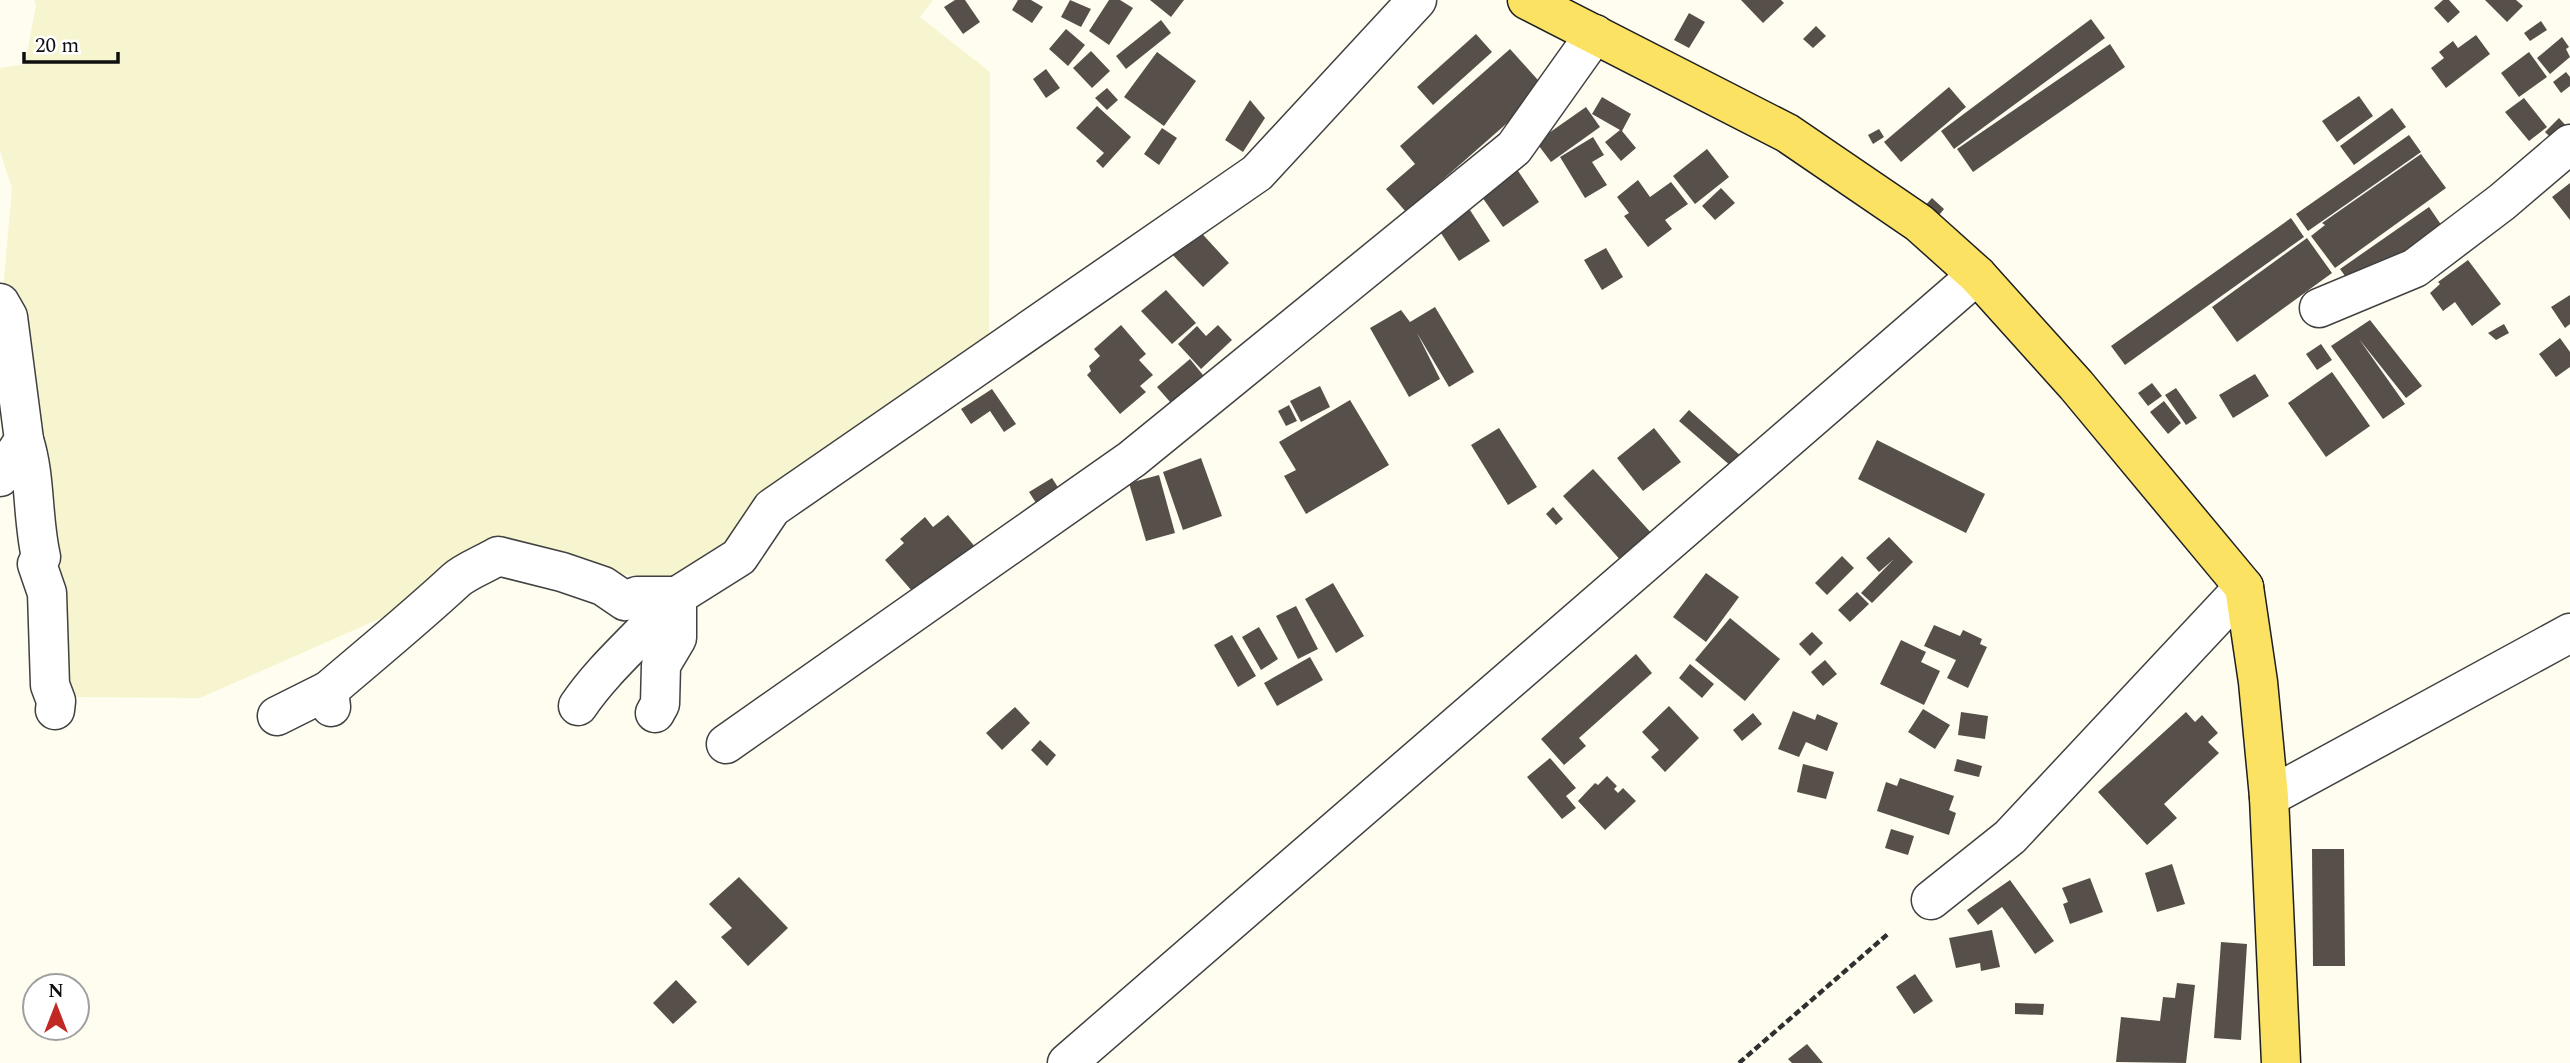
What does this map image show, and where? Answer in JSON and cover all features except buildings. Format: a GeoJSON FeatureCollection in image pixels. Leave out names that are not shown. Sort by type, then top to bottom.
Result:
{"type":"FeatureCollection","features":[{"type":"Feature","properties":{"kind":"main road"},"geometry":{"type":"LineString","coordinates":[[1527,0],[1787,133],[1919,223],[1977,275],[2076,384],[2244,587],[2258,682],[2269,797],[2281,1063]]}},
{"type":"Feature","properties":{"kind":"street"},"geometry":{"type":"LineString","coordinates":[[578,706],[594,682],[602,679],[610,664],[646,633],[677,596],[739,557],[772,508],[1257,173],[1416,0]]}},
{"type":"Feature","properties":{"kind":"street"},"geometry":{"type":"LineString","coordinates":[[726,744],[1132,459],[1503,157],[1514,148],[1595,34]]}},
{"type":"Feature","properties":{"kind":"street"},"geometry":{"type":"LineString","coordinates":[[2319,308],[2415,268],[2502,202],[2570,144]]}},
{"type":"Feature","properties":{"kind":"street"},"geometry":{"type":"LineString","coordinates":[[1066,1063],[1977,275]]}},
{"type":"Feature","properties":{"kind":"street"},"geometry":{"type":"LineString","coordinates":[[0,303],[8,317],[24,440],[31,460],[32,497],[41,557],[37,564],[47,593],[50,685],[57,701],[55,710]]}},
{"type":"Feature","properties":{"kind":"street"},"geometry":{"type":"LineString","coordinates":[[0,477],[24,440]]}},
{"type":"Feature","properties":{"kind":"street"},"geometry":{"type":"LineString","coordinates":[[277,716],[330,699],[351,668],[369,659],[391,635],[457,579],[498,555],[603,586],[625,601],[637,596],[677,596]]}},
{"type":"Feature","properties":{"kind":"street"},"geometry":{"type":"LineString","coordinates":[[1931,900],[2010,837],[2244,587]]}},
{"type":"Feature","properties":{"kind":"street"},"geometry":{"type":"LineString","coordinates":[[655,713],[660,704],[661,665],[677,638],[677,596]]}},
{"type":"Feature","properties":{"kind":"street"},"geometry":{"type":"LineString","coordinates":[[2269,797],[2570,633]]}},
{"type":"Feature","properties":{"kind":"path"},"geometry":{"type":"LineString","coordinates":[[1739,1063],[1889,933]]}},
{"type":"Feature","properties":{"kind":"green space"},"geometry":{"type":"Polygon","coordinates":[[[34,0],[933,0],[920,17],[990,72],[989,333],[947,379],[727,558],[666,581],[614,573],[543,552],[424,599],[200,698],[62,697],[3,290],[12,188],[0,151],[0,68],[25,64],[36,5],[34,0]]]}}]}
